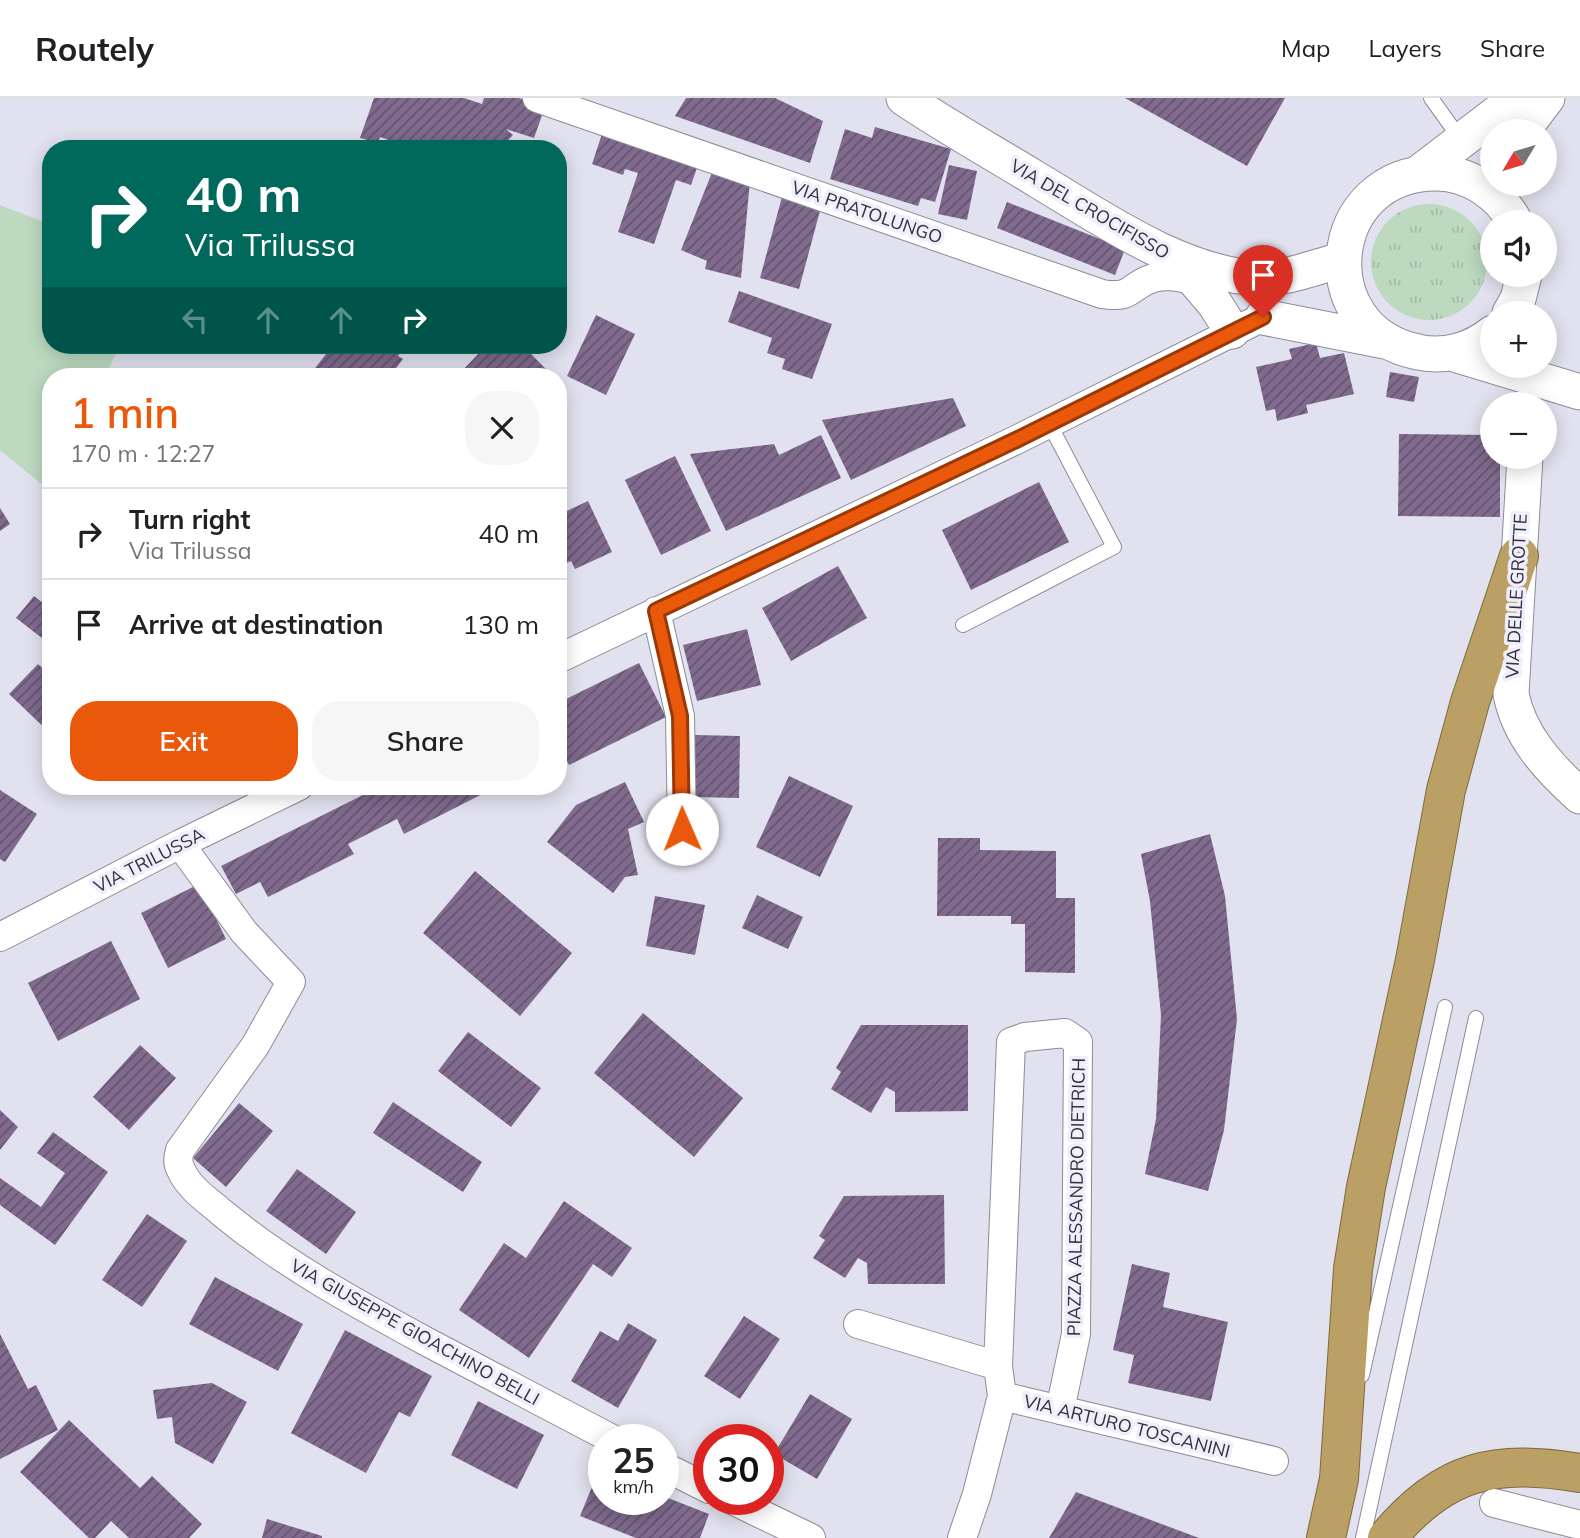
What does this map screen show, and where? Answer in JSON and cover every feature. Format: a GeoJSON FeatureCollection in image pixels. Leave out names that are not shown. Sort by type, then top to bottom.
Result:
{"type":"FeatureCollection","features":[{"type":"Feature","properties":{"kind":"highway"},"geometry":{"type":"LineString","coordinates":[[1326,1538],[1339,1479],[1352,1278],[1366,1187],[1415,960],[1452,764],[1519,556]]}},
{"type":"Feature","properties":{"kind":"highway"},"geometry":{"type":"LineString","coordinates":[[1387,1538],[1413,1510],[1465,1476],[1512,1467],[1580,1473]]}},
{"type":"Feature","properties":{"kind":"street","name":"VIA PRATOLUNGO"},"geometry":{"type":"LineString","coordinates":[[537,98],[1102,293],[1123,296],[1150,279],[1173,276],[1187,270]]}},
{"type":"Feature","properties":{"kind":"street","name":"VIA DEL CROCIFISSO"},"geometry":{"type":"LineString","coordinates":[[905,98],[1187,270],[1259,278],[1288,276],[1339,250]]}},
{"type":"Feature","properties":{"kind":"street"},"geometry":{"type":"LineString","coordinates":[[1419,173],[1517,98]]}},
{"type":"Feature","properties":{"kind":"street"},"geometry":{"type":"LineString","coordinates":[[1531,119],[1547,98]]}},
{"type":"Feature","properties":{"kind":"street"},"geometry":{"type":"LineString","coordinates":[[567,655],[1049,423],[1248,324],[1316,279],[1339,250],[1363,206],[1375,193],[1390,183],[1419,173],[1450,173],[1479,184],[1507,203]]}},
{"type":"Feature","properties":{"kind":"street"},"geometry":{"type":"LineString","coordinates":[[1339,250],[1348,295],[1363,321],[1385,341]]}},
{"type":"Feature","properties":{"kind":"street"},"geometry":{"type":"LineString","coordinates":[[1187,270],[1215,304],[1248,324],[1385,341],[1406,350],[1429,355],[1451,353],[1480,341]]}},
{"type":"Feature","properties":{"kind":"street"},"geometry":{"type":"LineString","coordinates":[[1451,353],[1528,383],[1580,392]]}},
{"type":"Feature","properties":{"kind":"street","name":"VIA DELLE GROTTE"},"geometry":{"type":"LineString","coordinates":[[1524,469],[1511,674],[1514,706],[1522,726],[1543,759],[1580,796]]}},
{"type":"Feature","properties":{"kind":"street"},"geometry":{"type":"LineString","coordinates":[[656,611],[680,716],[682,829]]}},
{"type":"Feature","properties":{"kind":"street","name":"VIA TRILUSSA"},"geometry":{"type":"LineString","coordinates":[[0,937],[281,795]]}},
{"type":"Feature","properties":{"kind":"street","name":"VIA GIUSEPPE GIOACHINO BELLI"},"geometry":{"type":"LineString","coordinates":[[180,844],[244,932],[291,982],[249,1056],[180,1150],[179,1167],[186,1180],[250,1235],[352,1302],[588,1426]]}},
{"type":"Feature","properties":{"kind":"street","name":"PIAZZA ALESSANDRO DIETRICH"},"geometry":{"type":"LineString","coordinates":[[1002,1396],[998,1366],[1011,1042],[1024,1037],[1065,1033],[1078,1042],[1076,1334],[1060,1410]]}},
{"type":"Feature","properties":{"kind":"street"},"geometry":{"type":"LineString","coordinates":[[858,1324],[998,1366]]}},
{"type":"Feature","properties":{"kind":"street","name":"VIA ARTURO TOSCANINI"},"geometry":{"type":"LineString","coordinates":[[961,1538],[977,1494],[1002,1396],[1274,1461]]}},
{"type":"Feature","properties":{"kind":"street"},"geometry":{"type":"LineString","coordinates":[[1494,1503],[1580,1525]]}},
{"type":"Feature","properties":{"kind":"street"},"geometry":{"type":"LineString","coordinates":[[763,1515],[811,1538]]}},
{"type":"Feature","properties":{"kind":"lane"},"geometry":{"type":"LineString","coordinates":[[1432,98],[1461,140]]}},
{"type":"Feature","properties":{"kind":"lane"},"geometry":{"type":"LineString","coordinates":[[963,625],[1114,547],[1049,423]]}},
{"type":"Feature","properties":{"kind":"lane"},"geometry":{"type":"LineString","coordinates":[[1339,1479],[1445,1007]]}},
{"type":"Feature","properties":{"kind":"lane"},"geometry":{"type":"LineString","coordinates":[[1363,1538],[1476,1018]]}},
{"type":"Feature","properties":{"kind":"green space"},"geometry":{"type":"Polygon","coordinates":[[[1429,204],[1451,208],[1470,221],[1480,235],[1481,287],[1470,303],[1451,316],[1429,320],[1407,316],[1388,303],[1375,284],[1371,262],[1375,240],[1388,221],[1407,208],[1429,204]]]}},
{"type":"Feature","properties":{"kind":"green space"},"geometry":{"type":"Polygon","coordinates":[[[0,205],[42,221],[42,354],[116,354],[109,368],[42,368],[42,484],[0,450],[0,205]]]}},
{"type":"Feature","properties":{"kind":"building"},"geometry":{"type":"Polygon","coordinates":[[[374,98],[464,98],[482,104],[484,98],[519,98],[545,107],[534,138],[506,129],[513,135],[508,140],[360,138],[374,98]]]}},
{"type":"Feature","properties":{"kind":"building"},"geometry":{"type":"Polygon","coordinates":[[[686,98],[775,98],[823,121],[810,163],[675,116],[686,98]]]}},
{"type":"Feature","properties":{"kind":"building"},"geometry":{"type":"Polygon","coordinates":[[[1125,98],[1285,98],[1247,166],[1125,98]]]}},
{"type":"Feature","properties":{"kind":"building"},"geometry":{"type":"Polygon","coordinates":[[[875,127],[951,149],[935,202],[921,198],[918,206],[830,179],[845,129],[872,138],[875,127]]]}},
{"type":"Feature","properties":{"kind":"building"},"geometry":{"type":"Polygon","coordinates":[[[603,131],[698,165],[691,185],[676,180],[654,244],[618,232],[638,173],[625,169],[623,175],[592,164],[603,131]]]}},
{"type":"Feature","properties":{"kind":"building"},"geometry":{"type":"Polygon","coordinates":[[[949,165],[977,171],[967,220],[938,214],[949,165]]]}},
{"type":"Feature","properties":{"kind":"building"},"geometry":{"type":"Polygon","coordinates":[[[713,170],[750,181],[741,278],[705,269],[707,261],[681,250],[713,170]]]}},
{"type":"Feature","properties":{"kind":"building"},"geometry":{"type":"Polygon","coordinates":[[[782,197],[821,207],[799,289],[760,278],[782,197]]]}},
{"type":"Feature","properties":{"kind":"building"},"geometry":{"type":"Polygon","coordinates":[[[1007,202],[1125,249],[1115,275],[997,228],[1007,202]]]}},
{"type":"Feature","properties":{"kind":"building"},"geometry":{"type":"Polygon","coordinates":[[[739,291],[832,324],[812,379],[782,369],[785,359],[767,353],[772,338],[728,322],[739,291]]]}},
{"type":"Feature","properties":{"kind":"building"},"geometry":{"type":"Polygon","coordinates":[[[596,315],[635,334],[606,395],[567,376],[596,315]]]}},
{"type":"Feature","properties":{"kind":"building"},"geometry":{"type":"Polygon","coordinates":[[[1316,343],[1320,358],[1344,353],[1354,394],[1306,405],[1308,413],[1277,421],[1275,409],[1266,411],[1256,367],[1292,359],[1289,349],[1316,343]]]}},
{"type":"Feature","properties":{"kind":"building"},"geometry":{"type":"Polygon","coordinates":[[[326,354],[399,354],[398,356],[403,359],[396,368],[315,368],[326,354]]]}},
{"type":"Feature","properties":{"kind":"building"},"geometry":{"type":"Polygon","coordinates":[[[478,354],[531,354],[545,368],[465,368],[478,354]]]}},
{"type":"Feature","properties":{"kind":"building"},"geometry":{"type":"Polygon","coordinates":[[[1390,372],[1419,377],[1414,402],[1386,397],[1390,372]]]}},
{"type":"Feature","properties":{"kind":"building"},"geometry":{"type":"Polygon","coordinates":[[[953,398],[966,426],[851,480],[822,420],[953,398]]]}},
{"type":"Feature","properties":{"kind":"building"},"geometry":{"type":"Polygon","coordinates":[[[1399,434],[1480,435],[1480,469],[1500,469],[1500,517],[1398,516],[1399,434]]]}},
{"type":"Feature","properties":{"kind":"building"},"geometry":{"type":"Polygon","coordinates":[[[821,435],[841,478],[726,531],[690,454],[774,444],[779,455],[821,435]]]}},
{"type":"Feature","properties":{"kind":"building"},"geometry":{"type":"Polygon","coordinates":[[[675,456],[711,531],[661,555],[625,480],[675,456]]]}},
{"type":"Feature","properties":{"kind":"building"},"geometry":{"type":"Polygon","coordinates":[[[1039,482],[1069,542],[971,590],[942,530],[1039,482]]]}},
{"type":"Feature","properties":{"kind":"building"},"geometry":{"type":"Polygon","coordinates":[[[588,501],[612,552],[575,569],[571,561],[567,563],[567,511],[588,501]]]}},
{"type":"Feature","properties":{"kind":"building"},"geometry":{"type":"Polygon","coordinates":[[[0,508],[10,524],[0,531],[0,508]]]}},
{"type":"Feature","properties":{"kind":"building"},"geometry":{"type":"Polygon","coordinates":[[[838,566],[867,618],[791,661],[762,608],[838,566]]]}},
{"type":"Feature","properties":{"kind":"building"},"geometry":{"type":"Polygon","coordinates":[[[34,596],[42,602],[42,638],[16,618],[34,596]]]}},
{"type":"Feature","properties":{"kind":"building"},"geometry":{"type":"Polygon","coordinates":[[[747,629],[761,685],[697,701],[683,645],[747,629]]]}},
{"type":"Feature","properties":{"kind":"building"},"geometry":{"type":"Polygon","coordinates":[[[639,663],[666,717],[569,765],[567,699],[639,663]]]}},
{"type":"Feature","properties":{"kind":"building"},"geometry":{"type":"Polygon","coordinates":[[[38,664],[42,668],[42,725],[9,694],[38,664]]]}},
{"type":"Feature","properties":{"kind":"building"},"geometry":{"type":"Polygon","coordinates":[[[695,735],[740,736],[739,798],[694,797],[695,735]]]}},
{"type":"Feature","properties":{"kind":"building"},"geometry":{"type":"Polygon","coordinates":[[[789,776],[853,806],[820,877],[756,847],[789,776]]]}},
{"type":"Feature","properties":{"kind":"building"},"geometry":{"type":"Polygon","coordinates":[[[625,782],[644,822],[628,829],[638,875],[625,877],[613,893],[547,842],[576,805],[625,782]]]}},
{"type":"Feature","properties":{"kind":"building"},"geometry":{"type":"Polygon","coordinates":[[[0,790],[37,814],[5,862],[0,859],[0,790]]]}},
{"type":"Feature","properties":{"kind":"building"},"geometry":{"type":"Polygon","coordinates":[[[363,795],[480,795],[404,834],[397,819],[348,844],[354,854],[268,897],[260,882],[236,894],[221,866],[363,795]]]}},
{"type":"Feature","properties":{"kind":"building"},"geometry":{"type":"Polygon","coordinates":[[[1210,834],[1225,896],[1237,1019],[1224,1130],[1208,1191],[1145,1174],[1156,1119],[1161,1015],[1150,901],[1141,854],[1210,834]]]}},
{"type":"Feature","properties":{"kind":"building"},"geometry":{"type":"Polygon","coordinates":[[[938,838],[980,838],[980,850],[1056,851],[1056,898],[1075,898],[1075,973],[1025,972],[1025,924],[1011,924],[1011,916],[937,916],[938,838]]]}},
{"type":"Feature","properties":{"kind":"building"},"geometry":{"type":"Polygon","coordinates":[[[475,871],[572,953],[520,1016],[423,933],[475,871]]]}},
{"type":"Feature","properties":{"kind":"building"},"geometry":{"type":"Polygon","coordinates":[[[199,884],[226,939],[168,968],[141,913],[199,884]]]}},
{"type":"Feature","properties":{"kind":"building"},"geometry":{"type":"Polygon","coordinates":[[[757,895],[803,917],[788,949],[742,928],[757,895]]]}},
{"type":"Feature","properties":{"kind":"building"},"geometry":{"type":"Polygon","coordinates":[[[655,896],[705,905],[695,955],[646,946],[655,896]]]}},
{"type":"Feature","properties":{"kind":"building"},"geometry":{"type":"Polygon","coordinates":[[[111,941],[140,999],[58,1041],[28,983],[111,941]]]}},
{"type":"Feature","properties":{"kind":"building"},"geometry":{"type":"Polygon","coordinates":[[[643,1013],[743,1098],[694,1157],[594,1073],[643,1013]]]}},
{"type":"Feature","properties":{"kind":"building"},"geometry":{"type":"Polygon","coordinates":[[[861,1025],[968,1025],[968,1111],[895,1112],[895,1092],[886,1087],[871,1113],[831,1089],[841,1072],[836,1068],[861,1025]]]}},
{"type":"Feature","properties":{"kind":"building"},"geometry":{"type":"Polygon","coordinates":[[[468,1032],[541,1088],[511,1127],[438,1071],[468,1032]]]}},
{"type":"Feature","properties":{"kind":"building"},"geometry":{"type":"Polygon","coordinates":[[[140,1045],[176,1078],[129,1130],[93,1097],[140,1045]]]}},
{"type":"Feature","properties":{"kind":"building"},"geometry":{"type":"Polygon","coordinates":[[[393,1102],[482,1162],[463,1192],[373,1133],[393,1102]]]}},
{"type":"Feature","properties":{"kind":"building"},"geometry":{"type":"Polygon","coordinates":[[[239,1103],[273,1131],[226,1187],[193,1158],[239,1103]]]}},
{"type":"Feature","properties":{"kind":"building"},"geometry":{"type":"Polygon","coordinates":[[[0,1110],[18,1127],[0,1150],[0,1110]]]}},
{"type":"Feature","properties":{"kind":"building"},"geometry":{"type":"Polygon","coordinates":[[[53,1132],[108,1172],[55,1245],[0,1205],[0,1178],[41,1207],[65,1173],[37,1153],[53,1132]]]}},
{"type":"Feature","properties":{"kind":"building"},"geometry":{"type":"Polygon","coordinates":[[[297,1169],[356,1212],[326,1254],[266,1211],[297,1169]]]}},
{"type":"Feature","properties":{"kind":"building"},"geometry":{"type":"Polygon","coordinates":[[[944,1195],[945,1284],[868,1284],[867,1263],[858,1258],[845,1278],[813,1258],[825,1240],[819,1236],[844,1196],[944,1195]]]}},
{"type":"Feature","properties":{"kind":"building"},"geometry":{"type":"Polygon","coordinates":[[[564,1201],[632,1248],[612,1277],[593,1264],[529,1358],[459,1310],[504,1243],[526,1258],[564,1201]]]}},
{"type":"Feature","properties":{"kind":"building"},"geometry":{"type":"Polygon","coordinates":[[[147,1214],[187,1241],[142,1307],[102,1280],[147,1214]]]}},
{"type":"Feature","properties":{"kind":"building"},"geometry":{"type":"Polygon","coordinates":[[[1132,1264],[1170,1273],[1163,1307],[1228,1322],[1211,1401],[1128,1383],[1134,1355],[1113,1350],[1132,1264]]]}},
{"type":"Feature","properties":{"kind":"building"},"geometry":{"type":"Polygon","coordinates":[[[215,1277],[303,1324],[278,1371],[189,1324],[215,1277]]]}},
{"type":"Feature","properties":{"kind":"building"},"geometry":{"type":"Polygon","coordinates":[[[744,1316],[780,1339],[740,1399],[704,1376],[744,1316]]]}},
{"type":"Feature","properties":{"kind":"building"},"geometry":{"type":"Polygon","coordinates":[[[628,1323],[657,1340],[618,1408],[571,1381],[600,1331],[618,1341],[628,1323]]]}},
{"type":"Feature","properties":{"kind":"building"},"geometry":{"type":"Polygon","coordinates":[[[345,1330],[432,1376],[410,1417],[399,1412],[366,1473],[291,1433],[345,1330]]]}},
{"type":"Feature","properties":{"kind":"building"},"geometry":{"type":"Polygon","coordinates":[[[0,1334],[28,1389],[36,1385],[58,1430],[0,1459],[0,1334]]]}},
{"type":"Feature","properties":{"kind":"building"},"geometry":{"type":"Polygon","coordinates":[[[212,1383],[247,1402],[213,1464],[175,1443],[172,1417],[157,1419],[153,1390],[212,1383]]]}},
{"type":"Feature","properties":{"kind":"building"},"geometry":{"type":"Polygon","coordinates":[[[810,1394],[852,1419],[817,1479],[784,1460],[784,1437],[810,1394]]]}},
{"type":"Feature","properties":{"kind":"building"},"geometry":{"type":"Polygon","coordinates":[[[478,1401],[544,1435],[517,1489],[451,1455],[478,1401]]]}},
{"type":"Feature","properties":{"kind":"building"},"geometry":{"type":"Polygon","coordinates":[[[69,1420],[140,1488],[152,1476],[202,1524],[189,1538],[129,1538],[111,1521],[95,1538],[89,1538],[20,1472],[69,1420]]]}},
{"type":"Feature","properties":{"kind":"building"},"geometry":{"type":"Polygon","coordinates":[[[1076,1492],[1199,1538],[1049,1538],[1076,1492]]]}},
{"type":"Feature","properties":{"kind":"building"},"geometry":{"type":"Polygon","coordinates":[[[588,1497],[588,1515],[679,1515],[679,1502],[693,1508],[693,1515],[709,1515],[700,1538],[636,1538],[580,1516],[588,1497]]]}},
{"type":"Feature","properties":{"kind":"building"},"geometry":{"type":"Polygon","coordinates":[[[267,1519],[322,1536],[322,1538],[262,1538],[267,1519]]]}},
{"type":"Feature","properties":{"kind":"route"},"geometry":{"type":"LineString","coordinates":[[682,829],[680,716],[656,611],[1016,440],[1263,317]]}}]}
